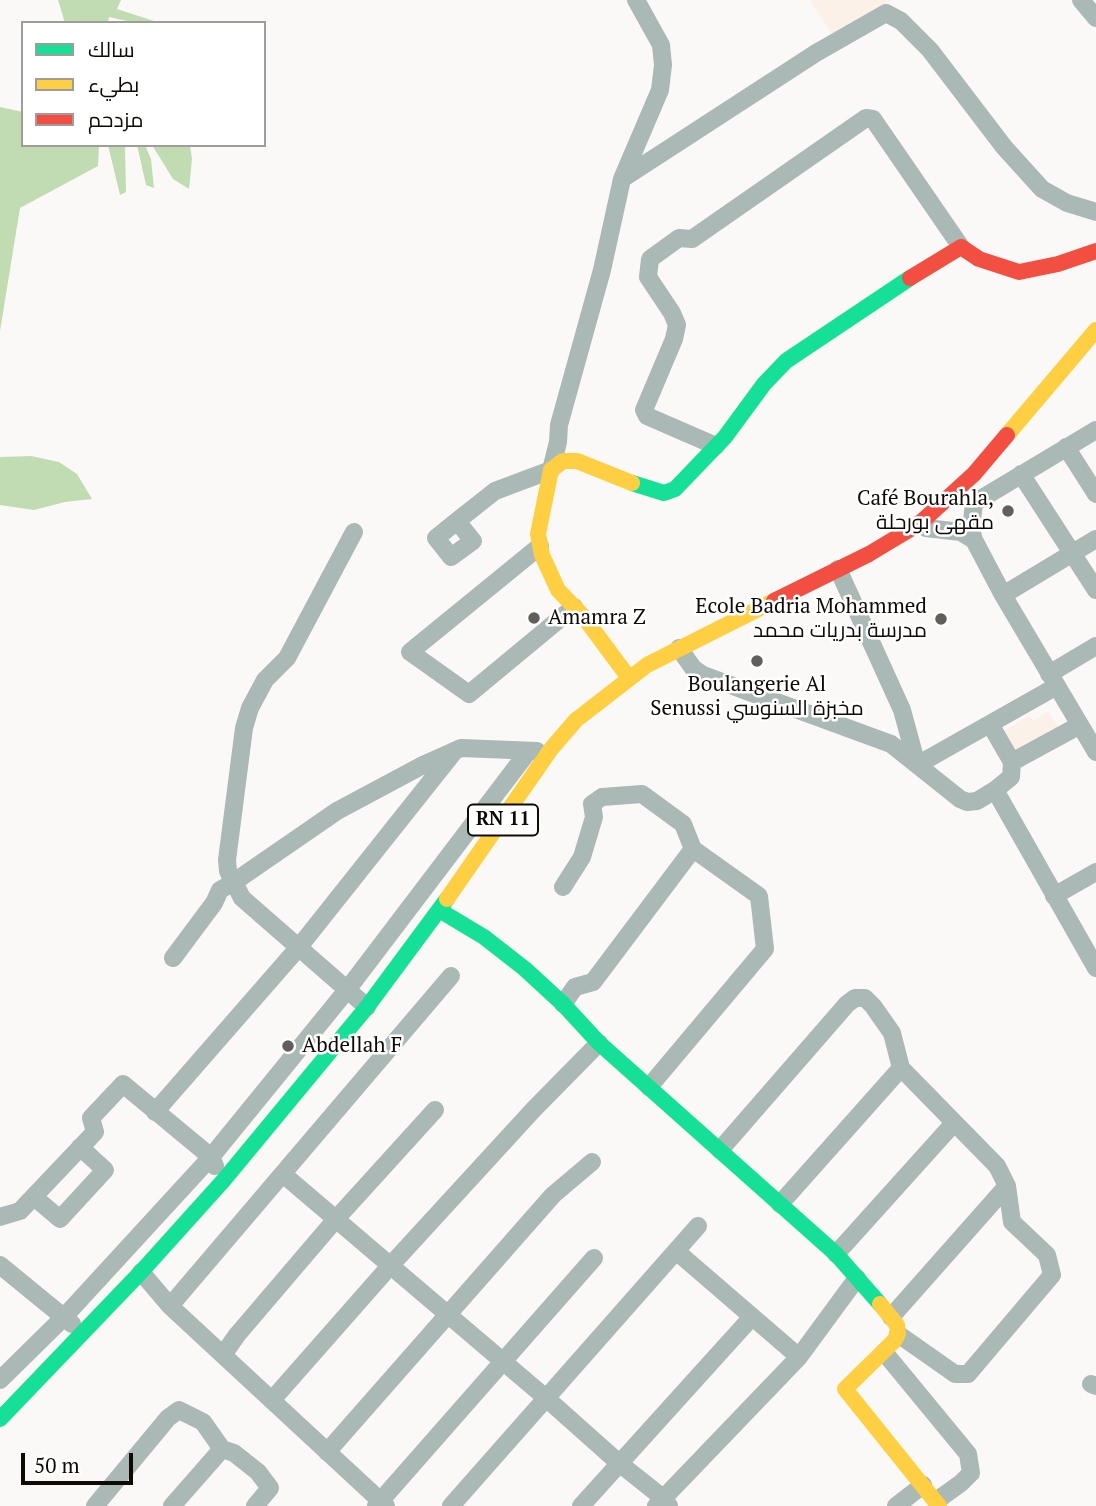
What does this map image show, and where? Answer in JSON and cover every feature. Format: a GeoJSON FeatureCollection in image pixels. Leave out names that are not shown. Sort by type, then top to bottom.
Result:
{"type":"FeatureCollection","features":[{"type":"Feature","properties":{"kind":"street"},"geometry":{"type":"LineString","coordinates":[[636,0],[661,45],[663,65],[660,90],[637,162]]}},
{"type":"Feature","properties":{"kind":"street"},"geometry":{"type":"LineString","coordinates":[[1081,0],[1096,18]]}},
{"type":"Feature","properties":{"kind":"street"},"geometry":{"type":"LineString","coordinates":[[629,678],[558,590],[541,555],[538,534],[558,442],[559,425],[602,270],[622,179],[637,162],[886,13],[901,21],[930,50],[1004,147],[1042,189],[1067,203],[1096,212]]}},
{"type":"Feature","properties":{"kind":"street"},"geometry":{"type":"LineString","coordinates":[[716,446],[646,416],[645,410],[677,326],[672,313],[648,277],[650,259],[679,238],[692,239],[866,118],[873,119],[961,247],[979,259],[1019,272],[1058,264],[1096,251]]}},
{"type":"Feature","properties":{"kind":"street"},"geometry":{"type":"LineString","coordinates":[[457,521],[495,491],[551,470],[563,461],[576,461],[648,490],[664,494],[675,489],[725,437],[764,384],[786,361],[925,267],[961,247]]}},
{"type":"Feature","properties":{"kind":"street","name":"RN 11"},"geometry":{"type":"LineString","coordinates":[[0,1419],[141,1272],[223,1181],[367,1007],[439,910],[551,749],[576,720],[647,665],[869,554],[919,524],[964,484],[1096,330]]}},
{"type":"Feature","properties":{"kind":"street"},"geometry":{"type":"LineString","coordinates":[[1078,351],[1096,361]]}},
{"type":"Feature","properties":{"kind":"street"},"geometry":{"type":"LineString","coordinates":[[974,503],[1096,430]]}},
{"type":"Feature","properties":{"kind":"street"},"geometry":{"type":"LineString","coordinates":[[1066,447],[1096,494]]}},
{"type":"Feature","properties":{"kind":"street"},"geometry":{"type":"LineString","coordinates":[[1021,474],[1096,590]]}},
{"type":"Feature","properties":{"kind":"street"},"geometry":{"type":"LineString","coordinates":[[964,484],[973,495],[971,529],[974,540],[1003,595],[1096,752]]}},
{"type":"Feature","properties":{"kind":"street"},"geometry":{"type":"LineString","coordinates":[[919,524],[926,528],[961,532],[974,540]]}},
{"type":"Feature","properties":{"kind":"street"},"geometry":{"type":"LineString","coordinates":[[354,532],[287,658],[265,680],[250,708],[244,728],[227,860],[228,871],[242,898],[367,1007]]}},
{"type":"Feature","properties":{"kind":"street"},"geometry":{"type":"LineString","coordinates":[[1003,595],[1096,539]]}},
{"type":"Feature","properties":{"kind":"street"},"geometry":{"type":"LineString","coordinates":[[540,546],[410,652],[469,694],[574,607]]}},
{"type":"Feature","properties":{"kind":"street"},"geometry":{"type":"LineString","coordinates":[[838,569],[902,710],[918,765]]}},
{"type":"Feature","properties":{"kind":"street"},"geometry":{"type":"LineString","coordinates":[[918,765],[990,724],[1096,646]]}},
{"type":"Feature","properties":{"kind":"street"},"geometry":{"type":"LineString","coordinates":[[679,648],[693,668],[703,675],[886,741],[967,802],[999,797],[1011,777],[1012,762],[990,724]]}},
{"type":"Feature","properties":{"kind":"street"},"geometry":{"type":"LineString","coordinates":[[1012,762],[1080,725]]}},
{"type":"Feature","properties":{"kind":"street"},"geometry":{"type":"LineString","coordinates":[[173,958],[214,903],[220,890],[337,811],[422,765],[471,747],[527,752],[551,749]]}},
{"type":"Feature","properties":{"kind":"street"},"geometry":{"type":"LineString","coordinates":[[155,1112],[299,947],[454,752]]}},
{"type":"Feature","properties":{"kind":"street"},"geometry":{"type":"LineString","coordinates":[[0,1380],[64,1317],[211,1157],[347,990],[527,752]]}},
{"type":"Feature","properties":{"kind":"street"},"geometry":{"type":"LineString","coordinates":[[563,887],[582,857],[594,817],[592,804],[602,797],[642,794],[683,824],[693,849],[759,896],[765,949],[649,1087]]}},
{"type":"Feature","properties":{"kind":"street"},"geometry":{"type":"LineString","coordinates":[[999,797],[1096,968]]}},
{"type":"Feature","properties":{"kind":"street"},"geometry":{"type":"LineString","coordinates":[[563,1004],[575,987],[593,982],[693,849]]}},
{"type":"Feature","properties":{"kind":"street"},"geometry":{"type":"LineString","coordinates":[[1054,896],[1096,872]]}},
{"type":"Feature","properties":{"kind":"street"},"geometry":{"type":"LineString","coordinates":[[439,910],[484,937],[563,1004],[599,1042],[836,1254],[891,1317],[897,1325],[898,1334],[884,1352],[845,1389],[937,1504],[971,1473],[968,1454],[884,1352]]}},
{"type":"Feature","properties":{"kind":"street"},"geometry":{"type":"LineString","coordinates":[[170,1306],[451,976]]}},
{"type":"Feature","properties":{"kind":"street"},"geometry":{"type":"LineString","coordinates":[[720,1150],[847,1004],[855,998],[865,998],[873,1006],[892,1033],[901,1068],[997,1166],[1007,1186],[1012,1222],[1047,1255],[1052,1275],[968,1374],[955,1374],[898,1334]]}},
{"type":"Feature","properties":{"kind":"street"},"geometry":{"type":"LineString","coordinates":[[272,1400],[390,1266],[599,1042]]}},
{"type":"Feature","properties":{"kind":"street"},"geometry":{"type":"LineString","coordinates":[[780,1204],[901,1068]]}},
{"type":"Feature","properties":{"kind":"street"},"geometry":{"type":"LineString","coordinates":[[0,1216],[20,1211],[95,1132],[91,1118],[123,1084],[211,1157],[223,1181]]}},
{"type":"Feature","properties":{"kind":"street"},"geometry":{"type":"LineString","coordinates":[[223,1355],[336,1219],[435,1110]]}},
{"type":"Feature","properties":{"kind":"street"},"geometry":{"type":"LineString","coordinates":[[836,1254],[954,1123]]}},
{"type":"Feature","properties":{"kind":"street"},"geometry":{"type":"LineString","coordinates":[[34,1197],[60,1219],[105,1170],[80,1147]]}},
{"type":"Feature","properties":{"kind":"street"},"geometry":{"type":"LineString","coordinates":[[327,1451],[553,1195],[592,1163]]}},
{"type":"Feature","properties":{"kind":"street"},"geometry":{"type":"LineString","coordinates":[[284,1175],[546,1398],[663,1503],[799,1357],[857,1278]]}},
{"type":"Feature","properties":{"kind":"street"},"geometry":{"type":"LineString","coordinates":[[891,1317],[1007,1186]]}},
{"type":"Feature","properties":{"kind":"street"},"geometry":{"type":"LineString","coordinates":[[451,1506],[698,1226]]}},
{"type":"Feature","properties":{"kind":"street"},"geometry":{"type":"LineString","coordinates":[[676,1251],[799,1357]]}},
{"type":"Feature","properties":{"kind":"street"},"geometry":{"type":"LineString","coordinates":[[141,1272],[170,1306],[381,1504],[502,1361],[594,1258]]}},
{"type":"Feature","properties":{"kind":"street"},"geometry":{"type":"LineString","coordinates":[[0,1265],[82,1334]]}},
{"type":"Feature","properties":{"kind":"street"},"geometry":{"type":"LineString","coordinates":[[581,1506],[751,1318]]}},
{"type":"Feature","properties":{"kind":"street"},"geometry":{"type":"LineString","coordinates":[[95,1506],[168,1418],[179,1410],[203,1422],[222,1449],[233,1453],[258,1472],[270,1488],[255,1506]]}},
{"type":"Feature","properties":{"kind":"street"},"geometry":{"type":"LineString","coordinates":[[172,1506],[222,1449]]}},
{"type":"Feature","properties":{"kind":"street"},"geometry":{"type":"LineString","coordinates":[[896,1506],[923,1485]]}},
{"type":"Feature","properties":{"kind":"shaded area"},"geometry":{"type":"Polygon","coordinates":[[[809,0],[891,0],[836,39],[809,0]]]}},
{"type":"Feature","properties":{"kind":"shaded area"},"geometry":{"type":"Polygon","coordinates":[[[1048,711],[1059,728],[1018,754],[1004,731],[1029,715],[1033,721],[1048,711]]]}},
{"type":"Feature","properties":{"kind":"green space"},"geometry":{"type":"Polygon","coordinates":[[[58,0],[121,0],[117,9],[154,21],[127,21],[109,17],[108,21],[64,21],[58,0]]]}},
{"type":"Feature","properties":{"kind":"green space"},"geometry":{"type":"Polygon","coordinates":[[[0,107],[21,112],[21,147],[99,147],[98,166],[20,208],[0,331],[0,107]]]}},
{"type":"Feature","properties":{"kind":"green space"},"geometry":{"type":"Polygon","coordinates":[[[108,147],[125,147],[126,192],[120,195],[108,147]]]}},
{"type":"Feature","properties":{"kind":"green space"},"geometry":{"type":"Polygon","coordinates":[[[137,147],[146,147],[151,159],[154,188],[146,185],[137,147]]]}},
{"type":"Feature","properties":{"kind":"green space"},"geometry":{"type":"Polygon","coordinates":[[[153,147],[190,147],[189,189],[173,179],[153,147]]]}},
{"type":"Feature","properties":{"kind":"green space"},"geometry":{"type":"Polygon","coordinates":[[[31,456],[59,462],[77,474],[92,499],[34,510],[0,505],[0,457],[31,456]]]}},
{"type":"Feature","properties":{"kind":"traffic: fast"},"geometry":{"type":"LineString","coordinates":[[632,483],[664,493],[675,489],[725,437],[764,384],[786,361],[910,278]]}},
{"type":"Feature","properties":{"kind":"traffic: fast"},"geometry":{"type":"LineString","coordinates":[[0,1419],[141,1272],[223,1181],[367,1007],[447,899]]}},
{"type":"Feature","properties":{"kind":"traffic: fast"},"geometry":{"type":"LineString","coordinates":[[439,910],[484,937],[525,969],[563,1004],[599,1043],[836,1254],[880,1304]]}},
{"type":"Feature","properties":{"kind":"traffic: slow"},"geometry":{"type":"LineString","coordinates":[[1007,435],[1096,330]]}},
{"type":"Feature","properties":{"kind":"traffic: slow"},"geometry":{"type":"LineString","coordinates":[[629,678],[583,616],[558,590],[542,555],[538,534],[551,470],[563,461],[577,461],[632,483]]}},
{"type":"Feature","properties":{"kind":"traffic: slow"},"geometry":{"type":"LineString","coordinates":[[447,899],[551,749],[576,720],[647,665],[774,601]]}},
{"type":"Feature","properties":{"kind":"traffic: slow"},"geometry":{"type":"LineString","coordinates":[[880,1304],[897,1325],[898,1334],[845,1389],[939,1506]]}},
{"type":"Feature","properties":{"kind":"traffic: jam"},"geometry":{"type":"LineString","coordinates":[[910,278],[961,247],[979,259],[1019,272],[1058,264],[1096,251]]}},
{"type":"Feature","properties":{"kind":"traffic: jam"},"geometry":{"type":"LineString","coordinates":[[774,601],[869,554],[919,524],[974,474],[1007,435]]}},
{"type":"Feature","properties":{"kind":"place","name":"Café Bourahla, مقهى بورحلة"},"geometry":{"type":"Point","coordinates":[1008,511]}},
{"type":"Feature","properties":{"kind":"place","name":"Amamra Z"},"geometry":{"type":"Point","coordinates":[534,618]}},
{"type":"Feature","properties":{"kind":"place","name":"Ecole Badria Mohammed مدرسة بدريات محمد"},"geometry":{"type":"Point","coordinates":[941,619]}},
{"type":"Feature","properties":{"kind":"place","name":"Boulangerie Al Senussi مخبزة السنوسي"},"geometry":{"type":"Point","coordinates":[757,661]}},
{"type":"Feature","properties":{"kind":"place","name":"Abdellah F"},"geometry":{"type":"Point","coordinates":[288,1046]}}]}
